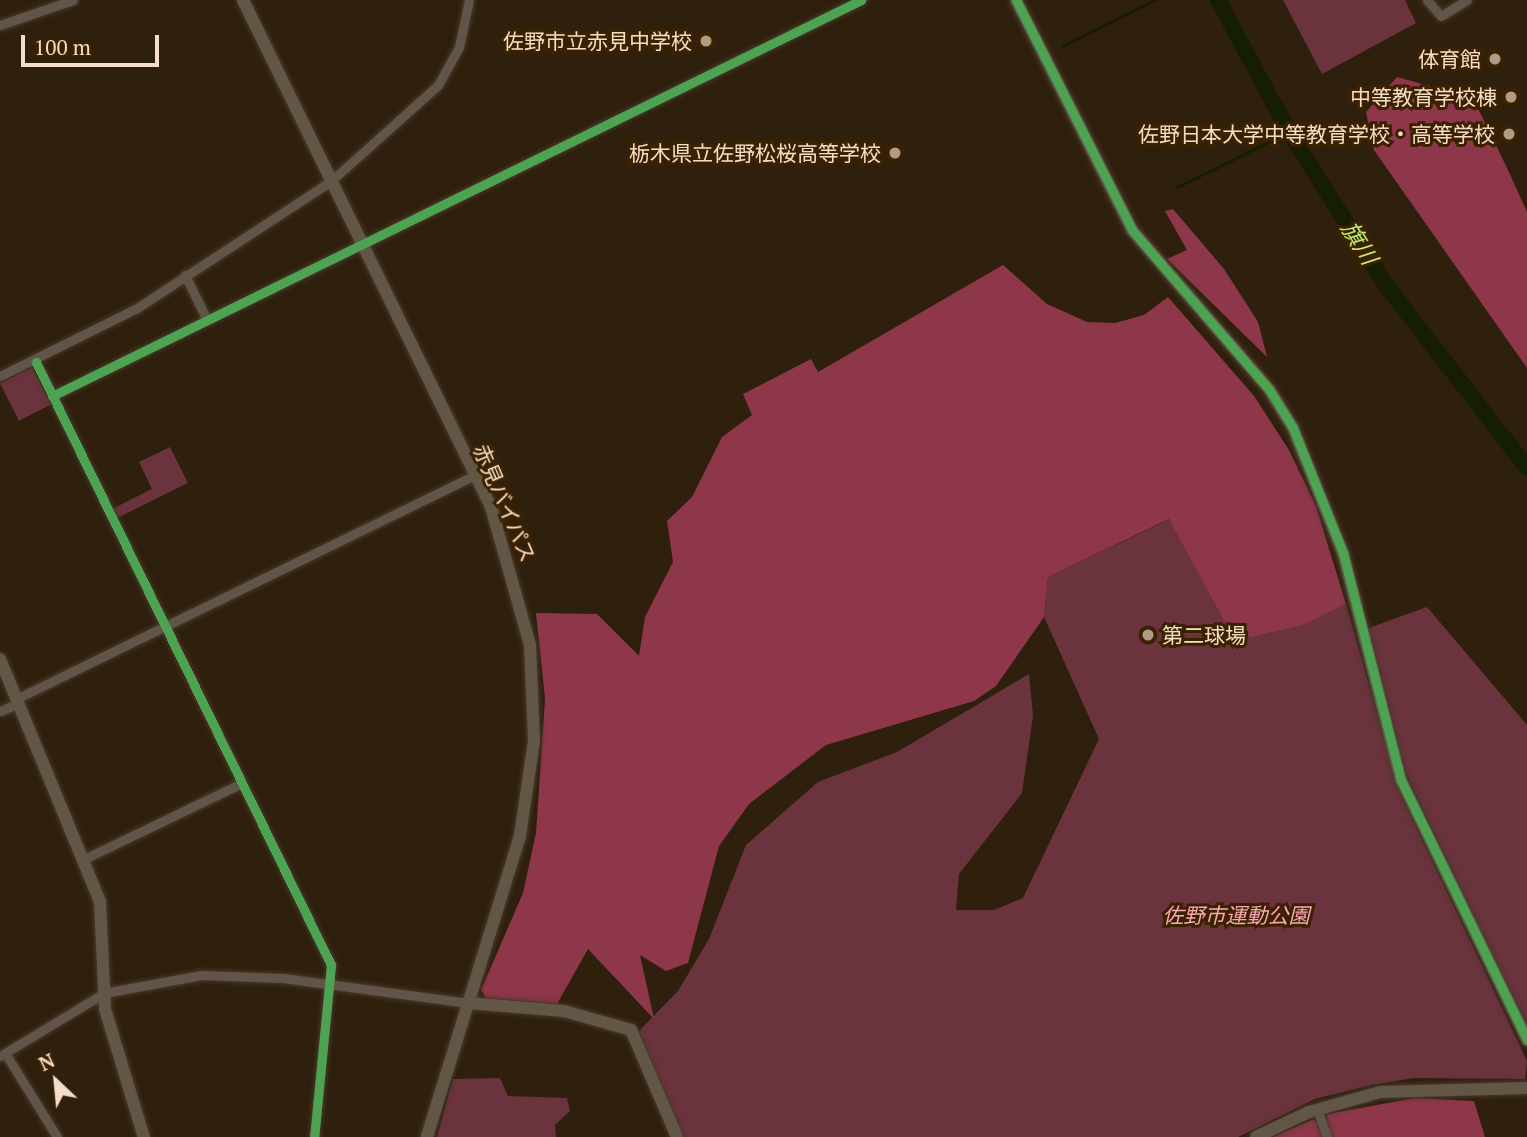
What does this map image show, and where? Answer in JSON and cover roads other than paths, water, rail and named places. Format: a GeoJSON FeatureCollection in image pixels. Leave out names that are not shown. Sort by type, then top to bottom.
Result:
{"type":"FeatureCollection","features":[{"type":"Feature","properties":{"kind":"street"},"geometry":{"type":"LineString","coordinates":[[0,25],[72,0]]}},
{"type":"Feature","properties":{"kind":"street","name":"赤見バイパス"},"geometry":{"type":"LineString","coordinates":[[243,0],[475,475],[518,586],[535,707],[520,836],[427,1137]]}},
{"type":"Feature","properties":{"kind":"street"},"geometry":{"type":"LineString","coordinates":[[0,376],[36,362],[285,217],[331,181],[439,85],[459,47],[468,0]]}},
{"type":"Feature","properties":{"kind":"street"},"geometry":{"type":"LineString","coordinates":[[52,396],[861,0]]}},
{"type":"Feature","properties":{"kind":"street"},"geometry":{"type":"LineString","coordinates":[[1016,0],[1137,238],[1269,388],[1293,428],[1343,553],[1401,780],[1527,1040]]}},
{"type":"Feature","properties":{"kind":"street"},"geometry":{"type":"LineString","coordinates":[[1427,0],[1441,16],[1467,0]]}},
{"type":"Feature","properties":{"kind":"street"},"geometry":{"type":"LineString","coordinates":[[185,275],[207,320]]}},
{"type":"Feature","properties":{"kind":"street"},"geometry":{"type":"LineString","coordinates":[[36,362],[331,965],[314,1137]]}},
{"type":"Feature","properties":{"kind":"street"},"geometry":{"type":"LineString","coordinates":[[0,710],[475,475]]}},
{"type":"Feature","properties":{"kind":"street"},"geometry":{"type":"LineString","coordinates":[[0,659],[100,902],[104,993],[144,1137]]}},
{"type":"Feature","properties":{"kind":"street"},"geometry":{"type":"LineString","coordinates":[[84,859],[242,783]]}},
{"type":"Feature","properties":{"kind":"street"},"geometry":{"type":"LineString","coordinates":[[57,1137],[3,1054],[104,993],[201,975],[329,985],[468,1003],[564,1011],[631,1030],[677,1137]]}},
{"type":"Feature","properties":{"kind":"street"},"geometry":{"type":"LineString","coordinates":[[1256,1137],[1317,1109],[1403,1089],[1527,1088]]}},
{"type":"Feature","properties":{"kind":"street"},"geometry":{"type":"LineString","coordinates":[[1317,1109],[1327,1137]]}},
{"type":"Feature","properties":{"kind":"waterway"},"geometry":{"type":"LineString","coordinates":[[1062,46],[1154,0]]}},
{"type":"Feature","properties":{"kind":"waterway","name":"旗川"},"geometry":{"type":"LineString","coordinates":[[1218,0],[1289,132],[1385,284],[1527,468]]}},
{"type":"Feature","properties":{"kind":"waterway"},"geometry":{"type":"LineString","coordinates":[[1177,187],[1289,132]]}},
{"type":"Feature","properties":{"kind":"place","name":"佐野市立赤見中学校"},"geometry":{"type":"Point","coordinates":[706,41]}},
{"type":"Feature","properties":{"kind":"place","name":"体育館"},"geometry":{"type":"Point","coordinates":[1495,59]}},
{"type":"Feature","properties":{"kind":"place","name":"中等教育学校棟"},"geometry":{"type":"Point","coordinates":[1511,97]}},
{"type":"Feature","properties":{"kind":"place","name":"佐野日本大学中等教育学校・高等学校"},"geometry":{"type":"Point","coordinates":[1509,134]}},
{"type":"Feature","properties":{"kind":"place","name":"栃木県立佐野松桜高等学校"},"geometry":{"type":"Point","coordinates":[895,153]}},
{"type":"Feature","properties":{"kind":"place","name":"第二球場"},"geometry":{"type":"Point","coordinates":[1148,635]}},
{"type":"Feature","properties":{"kind":"park label","name":"佐野市運動公園"},"geometry":{"type":"Point","coordinates":[1236,915]}}]}
